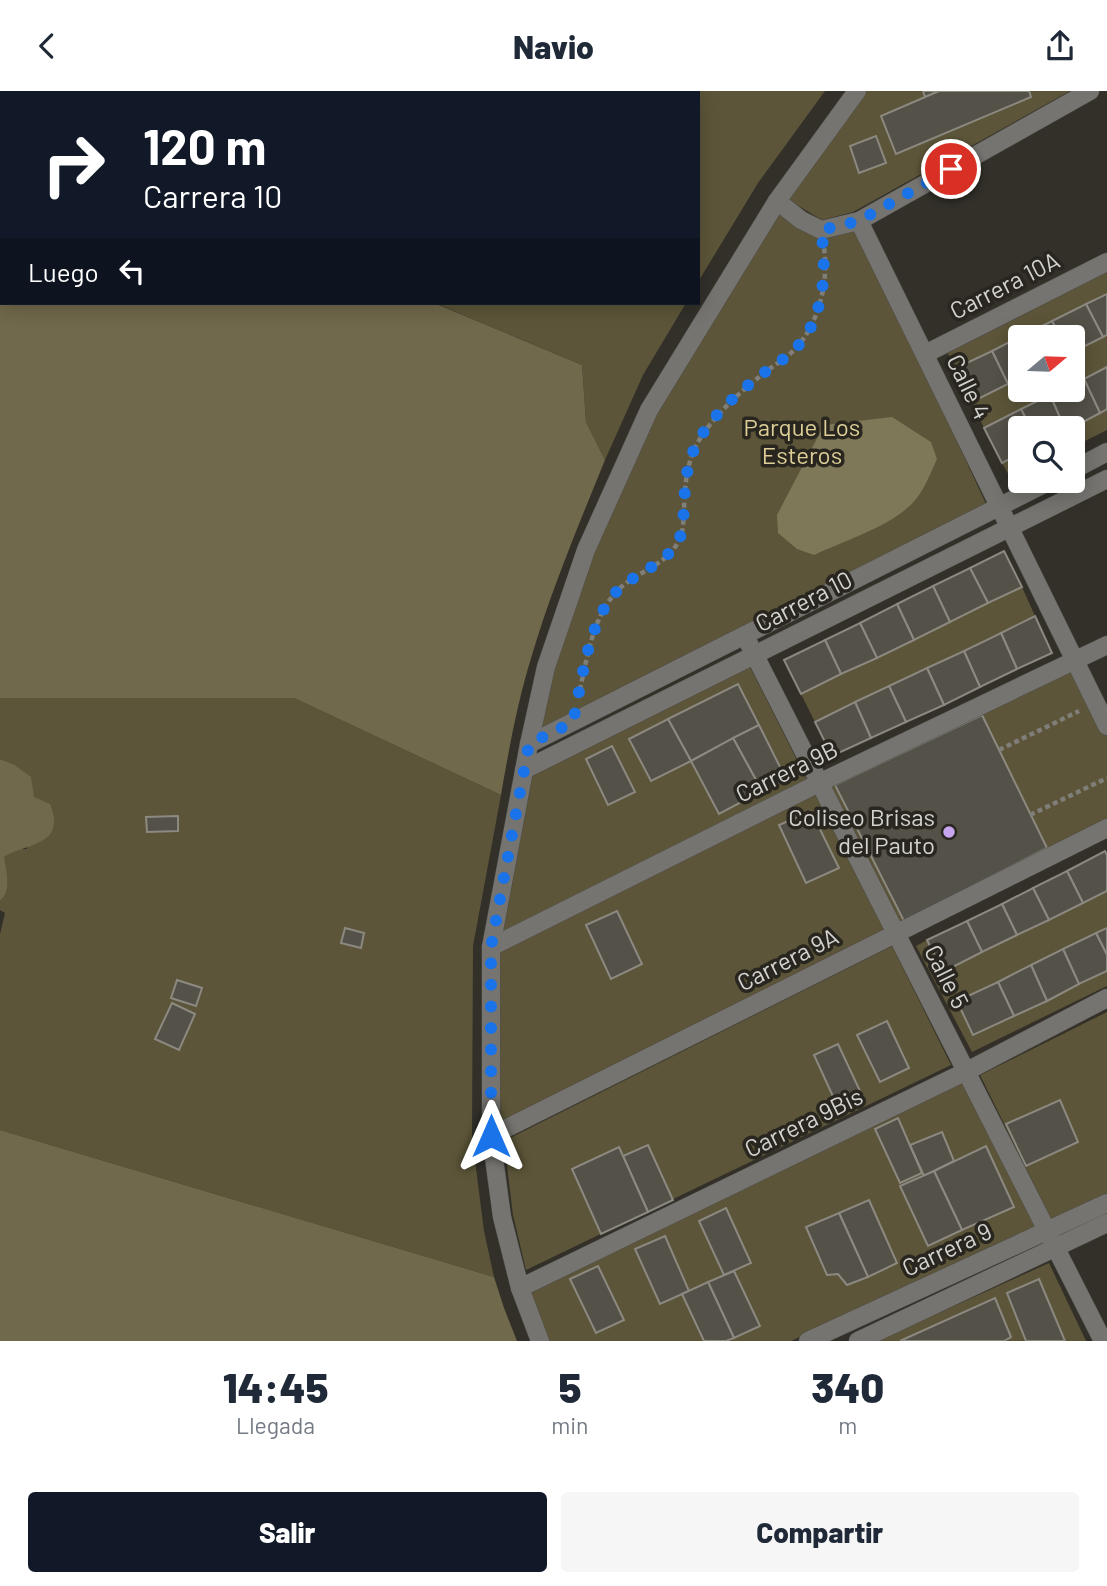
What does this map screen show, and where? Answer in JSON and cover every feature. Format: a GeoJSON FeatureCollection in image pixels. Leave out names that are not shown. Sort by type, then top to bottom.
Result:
{"type":"FeatureCollection","features":[{"type":"Feature","properties":{"kind":"street"},"geometry":{"type":"LineString","coordinates":[[540,1341],[520,1288],[502,1217],[491,1136],[491,947],[546,667],[586,550],[643,423],[778,201],[857,91]]}},
{"type":"Feature","properties":{"kind":"street"},"geometry":{"type":"LineString","coordinates":[[778,201],[801,220],[821,230],[859,221],[1090,91]]}},
{"type":"Feature","properties":{"kind":"street","name":"Calle 4"},"geometry":{"type":"LineString","coordinates":[[859,221],[1107,726]]}},
{"type":"Feature","properties":{"kind":"street","name":"Carrera 10A"},"geometry":{"type":"LineString","coordinates":[[925,354],[1107,262]]}},
{"type":"Feature","properties":{"kind":"street"},"geometry":{"type":"LineString","coordinates":[[1085,464],[1107,452]]}},
{"type":"Feature","properties":{"kind":"street","name":"Carrera 10"},"geometry":{"type":"LineString","coordinates":[[524,770],[1107,479]]}},
{"type":"Feature","properties":{"kind":"street","name":"Carrera 10"},"geometry":{"type":"LineString","coordinates":[[529,744],[1026,493]]}},
{"type":"Feature","properties":{"kind":"street","name":"Calle 5"},"geometry":{"type":"LineString","coordinates":[[745,636],[1103,1341]]}},
{"type":"Feature","properties":{"kind":"street","name":"Carrera 9B"},"geometry":{"type":"LineString","coordinates":[[491,947],[819,783],[1107,645]]}},
{"type":"Feature","properties":{"kind":"street","name":"Carrera 9A"},"geometry":{"type":"LineString","coordinates":[[491,1136],[1107,828]]}},
{"type":"Feature","properties":{"kind":"street","name":"Carrera 9Bis"},"geometry":{"type":"LineString","coordinates":[[520,1288],[967,1071],[1107,998]]}},
{"type":"Feature","properties":{"kind":"street","name":"Carrera 9"},"geometry":{"type":"LineString","coordinates":[[808,1341],[839,1335],[1107,1203]]}},
{"type":"Feature","properties":{"kind":"street","name":"Carrera 9"},"geometry":{"type":"LineString","coordinates":[[858,1341],[1107,1223]]}},
{"type":"Feature","properties":{"kind":"path"},"geometry":{"type":"LineString","coordinates":[[573,722],[596,624],[606,604],[620,588],[667,558],[682,535],[686,474],[691,454],[701,436],[745,388],[795,349],[811,324],[824,280],[825,257],[821,230]]}},
{"type":"Feature","properties":{"kind":"path"},"geometry":{"type":"LineString","coordinates":[[999,750],[1096,703]]}},
{"type":"Feature","properties":{"kind":"path"},"geometry":{"type":"LineString","coordinates":[[1030,815],[1107,778]]}},
{"type":"Feature","properties":{"kind":"green space"},"geometry":{"type":"Polygon","coordinates":[[[700,91],[825,91],[758,183],[700,279],[700,91]]]}},
{"type":"Feature","properties":{"kind":"green space"},"geometry":{"type":"Polygon","coordinates":[[[865,91],[1070,91],[853,212],[822,220],[787,199],[865,91]]]}},
{"type":"Feature","properties":{"kind":"green space","name":"Parque Los Esteros"},"geometry":{"type":"Polygon","coordinates":[[[780,208],[798,224],[857,226],[987,506],[537,730],[567,618],[653,412],[780,208]]]}},
{"type":"Feature","properties":{"kind":"green space"},"geometry":{"type":"Polygon","coordinates":[[[1107,272],[1107,294],[1044,325],[1008,325],[1008,343],[956,368],[947,352],[1107,272]]]}},
{"type":"Feature","properties":{"kind":"green space"},"geometry":{"type":"Polygon","coordinates":[[[440,305],[685,305],[643,375],[605,460],[586,422],[582,365],[440,305]]]}},
{"type":"Feature","properties":{"kind":"green space"},"geometry":{"type":"Polygon","coordinates":[[[1107,335],[1107,367],[1085,378],[1085,346],[1107,335]]]}},
{"type":"Feature","properties":{"kind":"green space"},"geometry":{"type":"Polygon","coordinates":[[[1008,385],[1008,403],[1034,403],[984,428],[972,402],[1008,385]]]}},
{"type":"Feature","properties":{"kind":"green space"},"geometry":{"type":"Polygon","coordinates":[[[1107,409],[1107,430],[1085,441],[1085,421],[1107,409]]]}},
{"type":"Feature","properties":{"kind":"green space"},"geometry":{"type":"Polygon","coordinates":[[[1008,460],[1008,474],[1002,463],[1008,460]]]}},
{"type":"Feature","properties":{"kind":"green space"},"geometry":{"type":"Polygon","coordinates":[[[1022,587],[1035,616],[815,722],[801,694],[1022,587]]]}},
{"type":"Feature","properties":{"kind":"green space"},"geometry":{"type":"Polygon","coordinates":[[[749,665],[807,780],[502,933],[531,776],[749,665]]]}},
{"type":"Feature","properties":{"kind":"green space","name":"Coliseo Brisas del Pauto"},"geometry":{"type":"Polygon","coordinates":[[[1074,669],[1107,737],[1107,823],[900,926],[829,785],[1074,669]]]}},
{"type":"Feature","properties":{"kind":"green space"},"geometry":{"type":"Polygon","coordinates":[[[0,698],[294,698],[501,795],[473,946],[472,1137],[484,1231],[494,1277],[0,1130],[0,934],[5,913],[0,910],[0,901],[7,886],[3,857],[17,849],[27,849],[34,797],[13,764],[0,759],[0,698]]]}},
{"type":"Feature","properties":{"kind":"green space"},"geometry":{"type":"Polygon","coordinates":[[[818,787],[891,932],[494,1130],[494,948],[818,787]]]}},
{"type":"Feature","properties":{"kind":"green space"},"geometry":{"type":"Polygon","coordinates":[[[1107,891],[1107,928],[958,1001],[1047,1001],[1107,971],[1107,986],[972,1052],[916,946],[927,940],[943,971],[1107,891]]]}},
{"type":"Feature","properties":{"kind":"green space"},"geometry":{"type":"Polygon","coordinates":[[[892,946],[951,1065],[526,1270],[513,1215],[504,1141],[892,946]]]}},
{"type":"Feature","properties":{"kind":"green space"},"geometry":{"type":"Polygon","coordinates":[[[1107,1012],[1107,1195],[1052,1221],[980,1075],[1107,1012]]]}},
{"type":"Feature","properties":{"kind":"green space"},"geometry":{"type":"Polygon","coordinates":[[[963,1081],[1037,1228],[791,1341],[548,1341],[529,1293],[963,1081]]]}},
{"type":"Feature","properties":{"kind":"green space"},"geometry":{"type":"Polygon","coordinates":[[[1049,1263],[1086,1341],[877,1341],[1049,1263]]]}},
{"type":"Feature","properties":{"kind":"shaded area"},"geometry":{"type":"Polygon","coordinates":[[[0,305],[439,305],[582,365],[586,422],[605,460],[557,581],[532,655],[514,724],[501,795],[294,698],[0,698],[0,305]]]}},
{"type":"Feature","properties":{"kind":"shaded area"},"geometry":{"type":"Polygon","coordinates":[[[892,417],[931,442],[937,459],[916,499],[896,517],[814,555],[797,549],[778,533],[777,515],[824,425],[892,417]]]}},
{"type":"Feature","properties":{"kind":"shaded area"},"geometry":{"type":"Polygon","coordinates":[[[0,759],[13,764],[31,777],[34,797],[50,804],[54,818],[49,836],[4,857],[8,886],[0,901],[0,759]]]}},
{"type":"Feature","properties":{"kind":"shaded area"},"geometry":{"type":"Polygon","coordinates":[[[0,1130],[494,1277],[517,1341],[0,1341],[0,1130]]]}},
{"type":"Feature","properties":{"kind":"building"},"geometry":{"type":"Polygon","coordinates":[[[923,91],[939,91],[925,97],[923,91]]]}},
{"type":"Feature","properties":{"kind":"building"},"geometry":{"type":"Polygon","coordinates":[[[939,91],[1029,91],[1031,97],[896,154],[881,116],[939,91]]]}},
{"type":"Feature","properties":{"kind":"building"},"geometry":{"type":"Polygon","coordinates":[[[876,136],[886,163],[859,173],[850,146],[876,136]]]}},
{"type":"Feature","properties":{"kind":"building"},"geometry":{"type":"Polygon","coordinates":[[[1107,294],[1107,335],[1103,337],[1086,304],[1107,294]]]}},
{"type":"Feature","properties":{"kind":"building"},"geometry":{"type":"Polygon","coordinates":[[[1086,304],[1103,337],[1085,346],[1085,325],[1054,325],[1052,321],[1086,304]]]}},
{"type":"Feature","properties":{"kind":"building"},"geometry":{"type":"Polygon","coordinates":[[[1008,343],[1008,384],[992,351],[1008,343]]]}},
{"type":"Feature","properties":{"kind":"building"},"geometry":{"type":"Polygon","coordinates":[[[992,351],[1008,384],[972,402],[956,368],[992,351]]]}},
{"type":"Feature","properties":{"kind":"building"},"geometry":{"type":"Polygon","coordinates":[[[1107,367],[1107,409],[1100,413],[1085,381],[1085,378],[1107,367]]]}},
{"type":"Feature","properties":{"kind":"building"},"geometry":{"type":"Polygon","coordinates":[[[1085,381],[1100,413],[1085,421],[1085,416],[1059,416],[1054,403],[1085,403],[1085,381]]]}},
{"type":"Feature","properties":{"kind":"building"},"geometry":{"type":"Polygon","coordinates":[[[1033,403],[1054,403],[1059,416],[1024,416],[1021,409],[1033,403]]]}},
{"type":"Feature","properties":{"kind":"building"},"geometry":{"type":"Polygon","coordinates":[[[1021,409],[1024,416],[1008,416],[1008,460],[1002,463],[984,428],[1021,409]]]}},
{"type":"Feature","properties":{"kind":"building"},"geometry":{"type":"Polygon","coordinates":[[[1004,551],[1022,587],[988,603],[970,568],[1004,551]]]}},
{"type":"Feature","properties":{"kind":"building"},"geometry":{"type":"Polygon","coordinates":[[[970,568],[988,603],[950,622],[933,586],[970,568]]]}},
{"type":"Feature","properties":{"kind":"building"},"geometry":{"type":"Polygon","coordinates":[[[933,586],[950,622],[914,640],[897,604],[933,586]]]}},
{"type":"Feature","properties":{"kind":"building"},"geometry":{"type":"Polygon","coordinates":[[[897,604],[914,640],[877,658],[860,623],[897,604]]]}},
{"type":"Feature","properties":{"kind":"building"},"geometry":{"type":"Polygon","coordinates":[[[1035,616],[1052,653],[1017,669],[1001,633],[1035,616]]]}},
{"type":"Feature","properties":{"kind":"building"},"geometry":{"type":"Polygon","coordinates":[[[860,623],[877,658],[841,674],[825,640],[860,623]]]}},
{"type":"Feature","properties":{"kind":"building"},"geometry":{"type":"Polygon","coordinates":[[[1001,633],[1017,669],[980,687],[964,651],[1001,633]]]}},
{"type":"Feature","properties":{"kind":"building"},"geometry":{"type":"Polygon","coordinates":[[[825,640],[841,674],[801,694],[784,660],[825,640]]]}},
{"type":"Feature","properties":{"kind":"building"},"geometry":{"type":"Polygon","coordinates":[[[964,651],[980,687],[944,705],[927,668],[964,651]]]}},
{"type":"Feature","properties":{"kind":"building"},"geometry":{"type":"Polygon","coordinates":[[[927,668],[944,705],[906,722],[889,686],[927,668]]]}},
{"type":"Feature","properties":{"kind":"building"},"geometry":{"type":"Polygon","coordinates":[[[738,684],[759,725],[691,761],[668,719],[738,684]]]}},
{"type":"Feature","properties":{"kind":"building"},"geometry":{"type":"Polygon","coordinates":[[[889,686],[906,722],[871,738],[855,702],[889,686]]]}},
{"type":"Feature","properties":{"kind":"building"},"geometry":{"type":"Polygon","coordinates":[[[855,702],[871,738],[832,756],[815,722],[855,702]]]}},
{"type":"Feature","properties":{"kind":"building","name":"Coliseo Brisas del Pauto"},"geometry":{"type":"Polygon","coordinates":[[[982,715],[1047,848],[904,921],[835,785],[982,715]]]}},
{"type":"Feature","properties":{"kind":"building"},"geometry":{"type":"Polygon","coordinates":[[[668,719],[691,761],[651,781],[629,739],[668,719]]]}},
{"type":"Feature","properties":{"kind":"building"},"geometry":{"type":"Polygon","coordinates":[[[759,725],[786,779],[762,791],[733,738],[759,725]]]}},
{"type":"Feature","properties":{"kind":"building"},"geometry":{"type":"Polygon","coordinates":[[[733,738],[762,791],[719,814],[691,761],[733,738]]]}},
{"type":"Feature","properties":{"kind":"building"},"geometry":{"type":"Polygon","coordinates":[[[612,746],[635,792],[608,805],[586,759],[612,746]]]}},
{"type":"Feature","properties":{"kind":"building"},"geometry":{"type":"Polygon","coordinates":[[[811,811],[839,868],[806,883],[779,825],[811,811]]]}},
{"type":"Feature","properties":{"kind":"building"},"geometry":{"type":"Polygon","coordinates":[[[178,816],[178,831],[147,832],[146,817],[178,816]]]}},
{"type":"Feature","properties":{"kind":"building"},"geometry":{"type":"Polygon","coordinates":[[[1105,851],[1107,891],[1083,903],[1067,871],[1105,851]]]}},
{"type":"Feature","properties":{"kind":"building"},"geometry":{"type":"Polygon","coordinates":[[[1067,871],[1083,903],[1049,920],[1033,888],[1067,871]]]}},
{"type":"Feature","properties":{"kind":"building"},"geometry":{"type":"Polygon","coordinates":[[[1033,888],[1049,920],[1017,935],[1002,904],[1033,888]]]}},
{"type":"Feature","properties":{"kind":"building"},"geometry":{"type":"Polygon","coordinates":[[[1002,904],[1017,935],[982,952],[967,921],[1002,904]]]}},
{"type":"Feature","properties":{"kind":"building"},"geometry":{"type":"Polygon","coordinates":[[[617,911],[642,964],[611,979],[586,925],[617,911]]]}},
{"type":"Feature","properties":{"kind":"building"},"geometry":{"type":"Polygon","coordinates":[[[967,921],[982,952],[943,972],[927,940],[967,921]]]}},
{"type":"Feature","properties":{"kind":"building"},"geometry":{"type":"Polygon","coordinates":[[[345,928],[364,933],[361,948],[341,943],[345,928]]]}},
{"type":"Feature","properties":{"kind":"building"},"geometry":{"type":"Polygon","coordinates":[[[1107,928],[1107,955],[1096,933],[1107,928]]]}},
{"type":"Feature","properties":{"kind":"building"},"geometry":{"type":"Polygon","coordinates":[[[1096,933],[1107,955],[1107,971],[1079,984],[1063,949],[1096,933]]]}},
{"type":"Feature","properties":{"kind":"building"},"geometry":{"type":"Polygon","coordinates":[[[1063,949],[1079,984],[1047,1001],[1031,965],[1063,949]]]}},
{"type":"Feature","properties":{"kind":"building"},"geometry":{"type":"Polygon","coordinates":[[[1031,965],[1047,1001],[1014,1016],[998,982],[1031,965]]]}},
{"type":"Feature","properties":{"kind":"building"},"geometry":{"type":"Polygon","coordinates":[[[177,980],[202,988],[196,1006],[171,998],[177,980]]]}},
{"type":"Feature","properties":{"kind":"building"},"geometry":{"type":"Polygon","coordinates":[[[998,982],[1014,1016],[973,1035],[957,1001],[998,982]]]}},
{"type":"Feature","properties":{"kind":"building"},"geometry":{"type":"Polygon","coordinates":[[[172,1003],[195,1014],[179,1050],[155,1039],[172,1003]]]}},
{"type":"Feature","properties":{"kind":"building"},"geometry":{"type":"Polygon","coordinates":[[[887,1021],[909,1068],[880,1082],[857,1035],[887,1021]]]}},
{"type":"Feature","properties":{"kind":"building"},"geometry":{"type":"Polygon","coordinates":[[[838,1044],[860,1091],[836,1103],[814,1055],[838,1044]]]}},
{"type":"Feature","properties":{"kind":"building"},"geometry":{"type":"Polygon","coordinates":[[[1060,1100],[1078,1142],[1026,1166],[1006,1124],[1060,1100]]]}},
{"type":"Feature","properties":{"kind":"building"},"geometry":{"type":"Polygon","coordinates":[[[898,1118],[922,1173],[900,1183],[875,1129],[898,1118]]]}},
{"type":"Feature","properties":{"kind":"building"},"geometry":{"type":"Polygon","coordinates":[[[942,1132],[954,1161],[924,1176],[910,1145],[942,1132]]]}},
{"type":"Feature","properties":{"kind":"building"},"geometry":{"type":"Polygon","coordinates":[[[648,1145],[673,1200],[648,1212],[623,1156],[648,1145]]]}},
{"type":"Feature","properties":{"kind":"building"},"geometry":{"type":"Polygon","coordinates":[[[986,1146],[1014,1207],[962,1230],[934,1171],[986,1146]]]}},
{"type":"Feature","properties":{"kind":"building"},"geometry":{"type":"Polygon","coordinates":[[[619,1147],[648,1212],[601,1234],[572,1169],[619,1147]]]}},
{"type":"Feature","properties":{"kind":"building"},"geometry":{"type":"Polygon","coordinates":[[[934,1171],[962,1230],[928,1246],[900,1186],[934,1171]]]}},
{"type":"Feature","properties":{"kind":"building"},"geometry":{"type":"Polygon","coordinates":[[[869,1200],[897,1263],[868,1277],[839,1213],[869,1200]]]}},
{"type":"Feature","properties":{"kind":"building"},"geometry":{"type":"Polygon","coordinates":[[[726,1208],[751,1263],[724,1275],[699,1221],[726,1208]]]}},
{"type":"Feature","properties":{"kind":"building"},"geometry":{"type":"Polygon","coordinates":[[[839,1213],[868,1277],[847,1285],[838,1274],[827,1275],[806,1227],[839,1213]]]}},
{"type":"Feature","properties":{"kind":"building"},"geometry":{"type":"Polygon","coordinates":[[[665,1236],[689,1291],[660,1304],[635,1249],[665,1236]]]}},
{"type":"Feature","properties":{"kind":"building"},"geometry":{"type":"Polygon","coordinates":[[[598,1266],[624,1320],[596,1333],[570,1279],[598,1266]]]}},
{"type":"Feature","properties":{"kind":"building"},"geometry":{"type":"Polygon","coordinates":[[[734,1271],[760,1326],[734,1338],[708,1282],[734,1271]]]}},
{"type":"Feature","properties":{"kind":"building"},"geometry":{"type":"Polygon","coordinates":[[[1039,1279],[1065,1341],[1026,1341],[1007,1293],[1039,1279]]]}},
{"type":"Feature","properties":{"kind":"building"},"geometry":{"type":"Polygon","coordinates":[[[708,1282],[734,1338],[726,1341],[704,1341],[682,1294],[708,1282]]]}},
{"type":"Feature","properties":{"kind":"building"},"geometry":{"type":"Polygon","coordinates":[[[995,1298],[1011,1337],[1004,1341],[900,1341],[995,1298]]]}},
{"type":"Feature","properties":{"kind":"place","name":"Coliseo Brisas del Pauto"},"geometry":{"type":"Point","coordinates":[949,832]}},
{"type":"Feature","properties":{"kind":"route"},"geometry":{"type":"LineString","coordinates":[[491,1136],[491,947],[529,744],[573,722],[596,624],[606,604],[620,588],[667,558],[682,535],[686,474],[691,454],[701,436],[745,388],[781,361],[804,338],[823,288],[825,257],[821,230],[859,221],[951,169]]}}]}
